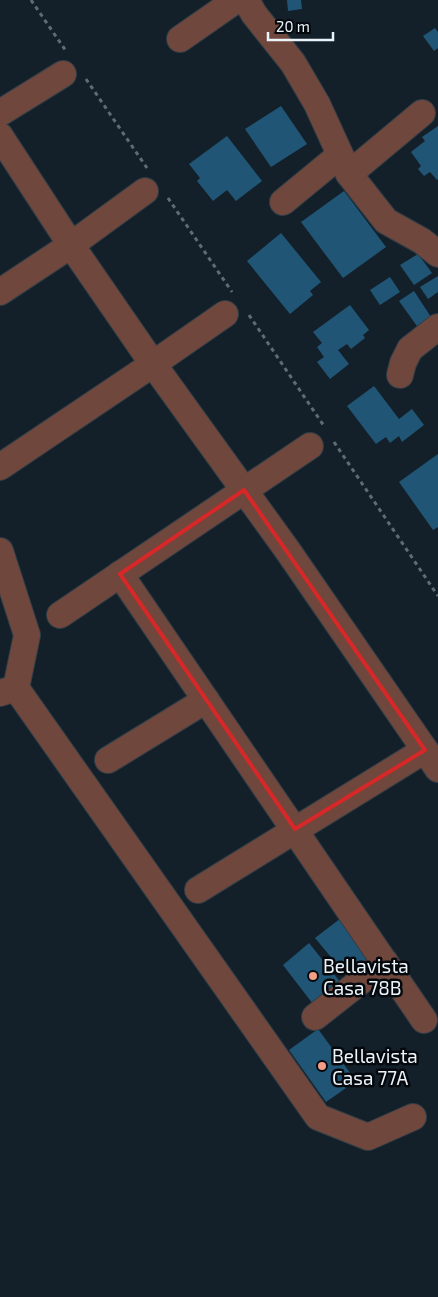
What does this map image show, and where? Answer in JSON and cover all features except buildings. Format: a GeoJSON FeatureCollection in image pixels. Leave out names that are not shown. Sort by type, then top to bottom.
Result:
{"type":"FeatureCollection","features":[{"type":"Feature","properties":{"kind":"street"},"geometry":{"type":"LineString","coordinates":[[180,38],[250,4],[294,63],[317,104],[344,164],[386,221],[422,241],[438,254]]}},
{"type":"Feature","properties":{"kind":"street"},"geometry":{"type":"LineString","coordinates":[[0,112],[63,74]]}},
{"type":"Feature","properties":{"kind":"street"},"geometry":{"type":"LineString","coordinates":[[283,202],[422,113]]}},
{"type":"Feature","properties":{"kind":"street"},"geometry":{"type":"LineString","coordinates":[[0,136],[153,364],[288,551],[431,760],[294,830],[198,890]]}},
{"type":"Feature","properties":{"kind":"street"},"geometry":{"type":"LineString","coordinates":[[0,292],[145,191]]}},
{"type":"Feature","properties":{"kind":"street"},"geometry":{"type":"LineString","coordinates":[[0,467],[225,314]]}},
{"type":"Feature","properties":{"kind":"street"},"geometry":{"type":"LineString","coordinates":[[400,375],[403,363],[410,349],[438,327]]}},
{"type":"Feature","properties":{"kind":"street"},"geometry":{"type":"LineString","coordinates":[[60,615],[310,446]]}},
{"type":"Feature","properties":{"kind":"street"},"geometry":{"type":"LineString","coordinates":[[0,551],[27,635],[8,690],[318,1117],[368,1137],[414,1117]]}},
{"type":"Feature","properties":{"kind":"street"},"geometry":{"type":"LineString","coordinates":[[120,574],[424,1020]]}},
{"type":"Feature","properties":{"kind":"street"},"geometry":{"type":"LineString","coordinates":[[108,760],[206,700]]}},
{"type":"Feature","properties":{"kind":"street"},"geometry":{"type":"LineString","coordinates":[[315,1017],[385,962]]}},
{"type":"Feature","properties":{"kind":"highlighted area"},"geometry":{"type":"Polygon","coordinates":[[[244,490],[425,750],[295,829],[120,574],[244,490]]]}},
{"type":"Feature","properties":{"kind":"place","name":"Bellavista Casa 78B"},"geometry":{"type":"Point","coordinates":[313,976]}},
{"type":"Feature","properties":{"kind":"place","name":"Bellavista Casa 77A"},"geometry":{"type":"Point","coordinates":[322,1066]}}]}
